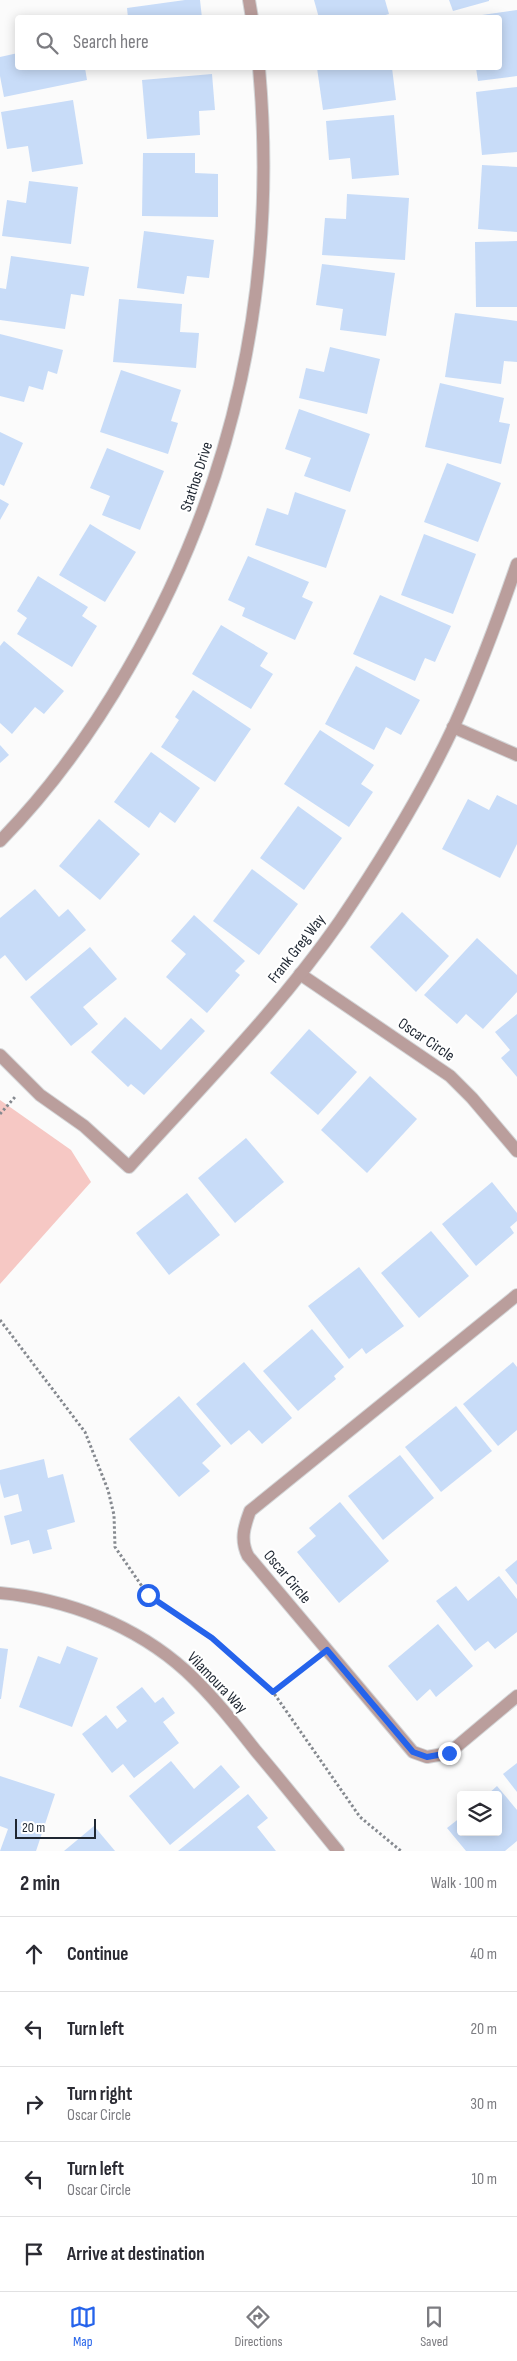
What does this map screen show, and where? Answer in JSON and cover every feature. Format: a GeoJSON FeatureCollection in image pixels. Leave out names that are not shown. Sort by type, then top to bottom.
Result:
{"type":"FeatureCollection","features":[{"type":"Feature","properties":{"kind":"street"},"geometry":{"type":"LineString","coordinates":[[249,0],[252,15]]}},
{"type":"Feature","properties":{"kind":"street","name":"Stathos Drive"},"geometry":{"type":"LineString","coordinates":[[0,841],[72,755],[108,704],[155,624],[205,510],[232,421],[244,370],[260,268],[264,206],[263,113],[259,70]]}},
{"type":"Feature","properties":{"kind":"street","name":"Frank Greg Way"},"geometry":{"type":"LineString","coordinates":[[0,1055],[40,1095],[84,1126],[129,1167],[261,1021],[300,974],[339,922],[375,868],[408,813],[453,727],[487,647],[517,564]]}},
{"type":"Feature","properties":{"kind":"street"},"geometry":{"type":"LineString","coordinates":[[453,727],[517,755]]}},
{"type":"Feature","properties":{"kind":"street","name":"Oscar Circle"},"geometry":{"type":"LineString","coordinates":[[300,974],[450,1076],[472,1098],[517,1151]]}},
{"type":"Feature","properties":{"kind":"street","name":"Oscar Circle"},"geometry":{"type":"LineString","coordinates":[[517,1295],[250,1511],[244,1528],[244,1547],[248,1556],[413,1752],[427,1757],[449,1753],[517,1696]]}},
{"type":"Feature","properties":{"kind":"street","name":"Vilamoura Way"},"geometry":{"type":"LineString","coordinates":[[0,1593],[52,1601],[95,1615],[143,1639],[186,1670],[223,1709],[338,1851]]}},
{"type":"Feature","properties":{"kind":"path"},"geometry":{"type":"LineString","coordinates":[[0,1320],[85,1432],[108,1490],[114,1515],[115,1547],[148,1595],[212,1638],[273,1692],[360,1817],[401,1851]]}},
{"type":"Feature","properties":{"kind":"path"},"geometry":{"type":"LineString","coordinates":[[273,1692],[327,1650]]}},
{"type":"Feature","properties":{"kind":"shaded area"},"geometry":{"type":"Polygon","coordinates":[[[0,1100],[71,1150],[91,1182],[0,1284],[0,1100]]]}},
{"type":"Feature","properties":{"kind":"building"},"geometry":{"type":"Polygon","coordinates":[[[185,0],[200,0],[202,15],[128,15],[127,8],[185,0]]]}},
{"type":"Feature","properties":{"kind":"building"},"geometry":{"type":"Polygon","coordinates":[[[314,0],[385,0],[389,14],[386,15],[318,15],[314,0]]]}},
{"type":"Feature","properties":{"kind":"building"},"geometry":{"type":"Polygon","coordinates":[[[449,0],[489,0],[489,1],[453,11],[449,0]]]}},
{"type":"Feature","properties":{"kind":"building"},"geometry":{"type":"Polygon","coordinates":[[[517,10],[517,76],[478,81],[476,70],[502,70],[502,15],[482,15],[517,10]]]}},
{"type":"Feature","properties":{"kind":"building"},"geometry":{"type":"Polygon","coordinates":[[[15,54],[15,70],[85,70],[87,80],[4,97],[0,76],[0,57],[15,54]]]}},
{"type":"Feature","properties":{"kind":"building"},"geometry":{"type":"Polygon","coordinates":[[[317,70],[392,70],[396,100],[323,110],[317,70]]]}},
{"type":"Feature","properties":{"kind":"building"},"geometry":{"type":"Polygon","coordinates":[[[212,74],[215,110],[199,111],[200,135],[147,139],[142,80],[212,74]]]}},
{"type":"Feature","properties":{"kind":"building"},"geometry":{"type":"Polygon","coordinates":[[[517,87],[517,152],[482,155],[476,92],[517,87]]]}},
{"type":"Feature","properties":{"kind":"building"},"geometry":{"type":"Polygon","coordinates":[[[73,100],[83,164],[32,172],[28,146],[7,149],[1,112],[73,100]]]}},
{"type":"Feature","properties":{"kind":"building"},"geometry":{"type":"Polygon","coordinates":[[[394,115],[399,175],[352,179],[350,158],[329,160],[326,121],[394,115]]]}},
{"type":"Feature","properties":{"kind":"building"},"geometry":{"type":"Polygon","coordinates":[[[143,153],[195,153],[195,173],[218,174],[218,217],[142,216],[143,153]]]}},
{"type":"Feature","properties":{"kind":"building"},"geometry":{"type":"Polygon","coordinates":[[[482,165],[517,167],[517,232],[478,229],[482,165]]]}},
{"type":"Feature","properties":{"kind":"building"},"geometry":{"type":"Polygon","coordinates":[[[29,181],[78,187],[71,244],[2,236],[7,200],[26,203],[29,181]]]}},
{"type":"Feature","properties":{"kind":"building"},"geometry":{"type":"Polygon","coordinates":[[[347,194],[409,198],[405,260],[322,255],[325,218],[346,219],[347,194]]]}},
{"type":"Feature","properties":{"kind":"building"},"geometry":{"type":"Polygon","coordinates":[[[144,231],[214,240],[209,278],[187,276],[184,294],[137,288],[144,231]]]}},
{"type":"Feature","properties":{"kind":"building"},"geometry":{"type":"Polygon","coordinates":[[[517,241],[517,307],[476,307],[475,242],[517,241]]]}},
{"type":"Feature","properties":{"kind":"building"},"geometry":{"type":"Polygon","coordinates":[[[11,256],[89,267],[84,296],[71,294],[65,329],[0,320],[0,288],[6,289],[11,256]]]}},
{"type":"Feature","properties":{"kind":"building"},"geometry":{"type":"Polygon","coordinates":[[[322,264],[395,273],[386,336],[340,330],[343,309],[316,305],[322,264]]]}},
{"type":"Feature","properties":{"kind":"building"},"geometry":{"type":"Polygon","coordinates":[[[119,299],[182,304],[180,332],[199,333],[196,368],[113,362],[119,299]]]}},
{"type":"Feature","properties":{"kind":"building"},"geometry":{"type":"Polygon","coordinates":[[[455,313],[517,321],[517,362],[504,361],[501,384],[445,377],[455,313]]]}},
{"type":"Feature","properties":{"kind":"building"},"geometry":{"type":"Polygon","coordinates":[[[0,334],[63,350],[57,374],[48,371],[43,390],[29,386],[24,402],[0,396],[0,334]]]}},
{"type":"Feature","properties":{"kind":"building"},"geometry":{"type":"Polygon","coordinates":[[[330,347],[380,359],[367,414],[299,398],[306,368],[324,372],[330,347]]]}},
{"type":"Feature","properties":{"kind":"building"},"geometry":{"type":"Polygon","coordinates":[[[121,370],[181,390],[171,421],[178,423],[168,454],[100,432],[121,370]]]}},
{"type":"Feature","properties":{"kind":"building"},"geometry":{"type":"Polygon","coordinates":[[[440,383],[504,398],[499,422],[510,424],[501,464],[425,447],[440,383]]]}},
{"type":"Feature","properties":{"kind":"building"},"geometry":{"type":"Polygon","coordinates":[[[299,409],[370,434],[350,492],[304,476],[311,458],[285,449],[299,409]]]}},
{"type":"Feature","properties":{"kind":"building"},"geometry":{"type":"Polygon","coordinates":[[[0,432],[23,443],[4,486],[0,484],[0,432]]]}},
{"type":"Feature","properties":{"kind":"building"},"geometry":{"type":"Polygon","coordinates":[[[107,448],[164,471],[140,530],[102,515],[110,496],[90,488],[107,448]]]}},
{"type":"Feature","properties":{"kind":"building"},"geometry":{"type":"Polygon","coordinates":[[[447,463],[501,483],[478,542],[424,522],[447,463]]]}},
{"type":"Feature","properties":{"kind":"building"},"geometry":{"type":"Polygon","coordinates":[[[295,492],[346,510],[326,568],[255,545],[267,508],[288,515],[295,492]]]}},
{"type":"Feature","properties":{"kind":"building"},"geometry":{"type":"Polygon","coordinates":[[[0,499],[9,504],[0,520],[0,499]]]}},
{"type":"Feature","properties":{"kind":"building"},"geometry":{"type":"Polygon","coordinates":[[[90,524],[136,552],[105,602],[59,575],[90,524]]]}},
{"type":"Feature","properties":{"kind":"building"},"geometry":{"type":"Polygon","coordinates":[[[424,534],[476,554],[453,614],[401,595],[424,534]]]}},
{"type":"Feature","properties":{"kind":"building"},"geometry":{"type":"Polygon","coordinates":[[[248,556],[309,582],[302,597],[313,602],[295,640],[242,616],[245,608],[228,600],[248,556]]]}},
{"type":"Feature","properties":{"kind":"building"},"geometry":{"type":"Polygon","coordinates":[[[38,576],[88,607],[82,616],[97,626],[72,667],[17,634],[27,618],[17,611],[38,576]]]}},
{"type":"Feature","properties":{"kind":"building"},"geometry":{"type":"Polygon","coordinates":[[[380,595],[451,626],[435,662],[425,658],[415,681],[353,654],[380,595]]]}},
{"type":"Feature","properties":{"kind":"building"},"geometry":{"type":"Polygon","coordinates":[[[221,625],[268,653],[260,666],[273,674],[251,709],[192,674],[221,625]]]}},
{"type":"Feature","properties":{"kind":"building"},"geometry":{"type":"Polygon","coordinates":[[[4,641],[64,691],[44,714],[35,707],[12,734],[0,723],[0,646],[4,641]]]}},
{"type":"Feature","properties":{"kind":"building"},"geometry":{"type":"Polygon","coordinates":[[[356,666],[420,700],[401,735],[386,727],[374,750],[325,724],[356,666]]]}},
{"type":"Feature","properties":{"kind":"building"},"geometry":{"type":"Polygon","coordinates":[[[193,690],[251,729],[215,782],[161,747],[179,720],[175,717],[193,690]]]}},
{"type":"Feature","properties":{"kind":"building"},"geometry":{"type":"Polygon","coordinates":[[[320,730],[374,765],[361,784],[373,792],[349,827],[284,784],[320,730]]]}},
{"type":"Feature","properties":{"kind":"building"},"geometry":{"type":"Polygon","coordinates":[[[0,745],[9,755],[0,763],[0,745]]]}},
{"type":"Feature","properties":{"kind":"building"},"geometry":{"type":"Polygon","coordinates":[[[151,752],[200,788],[175,823],[160,812],[149,828],[114,802],[151,752]]]}},
{"type":"Feature","properties":{"kind":"building"},"geometry":{"type":"Polygon","coordinates":[[[497,795],[517,805],[517,844],[500,878],[442,849],[468,799],[489,810],[497,795]]]}},
{"type":"Feature","properties":{"kind":"building"},"geometry":{"type":"Polygon","coordinates":[[[298,806],[342,838],[304,890],[260,858],[298,806]]]}},
{"type":"Feature","properties":{"kind":"building"},"geometry":{"type":"Polygon","coordinates":[[[99,819],[140,854],[100,900],[59,866],[99,819]]]}},
{"type":"Feature","properties":{"kind":"building"},"geometry":{"type":"Polygon","coordinates":[[[252,869],[298,904],[259,955],[213,921],[252,869]]]}},
{"type":"Feature","properties":{"kind":"building"},"geometry":{"type":"Polygon","coordinates":[[[35,889],[59,917],[68,909],[86,930],[26,981],[5,955],[0,959],[0,918],[35,889]]]}},
{"type":"Feature","properties":{"kind":"building"},"geometry":{"type":"Polygon","coordinates":[[[402,912],[449,956],[416,992],[370,947],[402,912]]]}},
{"type":"Feature","properties":{"kind":"building"},"geometry":{"type":"Polygon","coordinates":[[[194,915],[245,961],[235,971],[240,975],[207,1013],[166,977],[186,954],[171,941],[194,915]]]}},
{"type":"Feature","properties":{"kind":"building"},"geometry":{"type":"Polygon","coordinates":[[[477,938],[517,975],[517,992],[483,1029],[466,1014],[457,1024],[424,995],[477,938]]]}},
{"type":"Feature","properties":{"kind":"building"},"geometry":{"type":"Polygon","coordinates":[[[90,947],[117,979],[83,1007],[98,1024],[71,1046],[30,997],[90,947]]]}},
{"type":"Feature","properties":{"kind":"building"},"geometry":{"type":"Polygon","coordinates":[[[517,1014],[517,1077],[501,1058],[510,1050],[495,1032],[517,1014]]]}},
{"type":"Feature","properties":{"kind":"building"},"geometry":{"type":"Polygon","coordinates":[[[125,1017],[161,1050],[191,1018],[205,1031],[144,1095],[131,1084],[128,1087],[91,1052],[125,1017]]]}},
{"type":"Feature","properties":{"kind":"building"},"geometry":{"type":"Polygon","coordinates":[[[309,1029],[357,1072],[318,1115],[270,1073],[309,1029]]]}},
{"type":"Feature","properties":{"kind":"building"},"geometry":{"type":"Polygon","coordinates":[[[370,1076],[417,1119],[367,1173],[321,1130],[370,1076]]]}},
{"type":"Feature","properties":{"kind":"building"},"geometry":{"type":"Polygon","coordinates":[[[246,1138],[284,1182],[235,1223],[198,1178],[246,1138]]]}},
{"type":"Feature","properties":{"kind":"building"},"geometry":{"type":"Polygon","coordinates":[[[492,1182],[517,1213],[517,1221],[510,1227],[514,1233],[476,1266],[442,1224],[492,1182]]]}},
{"type":"Feature","properties":{"kind":"building"},"geometry":{"type":"Polygon","coordinates":[[[187,1193],[220,1235],[169,1275],[136,1233],[187,1193]]]}},
{"type":"Feature","properties":{"kind":"building"},"geometry":{"type":"Polygon","coordinates":[[[431,1231],[469,1276],[419,1318],[381,1273],[431,1231]]]}},
{"type":"Feature","properties":{"kind":"building"},"geometry":{"type":"Polygon","coordinates":[[[359,1267],[404,1326],[366,1354],[362,1348],[349,1359],[308,1306],[359,1267]]]}},
{"type":"Feature","properties":{"kind":"building"},"geometry":{"type":"Polygon","coordinates":[[[312,1329],[344,1367],[334,1376],[336,1379],[298,1411],[263,1371],[312,1329]]]}},
{"type":"Feature","properties":{"kind":"building"},"geometry":{"type":"Polygon","coordinates":[[[244,1362],[292,1418],[262,1444],[249,1430],[231,1445],[196,1404],[244,1362]]]}},
{"type":"Feature","properties":{"kind":"building"},"geometry":{"type":"Polygon","coordinates":[[[513,1362],[517,1367],[517,1430],[498,1446],[463,1404],[513,1362]]]}},
{"type":"Feature","properties":{"kind":"building"},"geometry":{"type":"Polygon","coordinates":[[[179,1396],[221,1446],[202,1463],[210,1471],[179,1497],[129,1439],[179,1396]]]}},
{"type":"Feature","properties":{"kind":"building"},"geometry":{"type":"Polygon","coordinates":[[[456,1406],[492,1451],[441,1492],[405,1447],[456,1406]]]}},
{"type":"Feature","properties":{"kind":"building"},"geometry":{"type":"Polygon","coordinates":[[[400,1455],[434,1498],[383,1540],[348,1496],[400,1455]]]}},
{"type":"Feature","properties":{"kind":"building"},"geometry":{"type":"Polygon","coordinates":[[[44,1459],[48,1478],[63,1474],[75,1522],[47,1530],[52,1549],[33,1554],[29,1540],[11,1545],[4,1516],[22,1511],[18,1494],[4,1498],[0,1483],[0,1470],[44,1459]]]}},
{"type":"Feature","properties":{"kind":"building"},"geometry":{"type":"Polygon","coordinates":[[[340,1502],[389,1561],[339,1603],[297,1552],[316,1536],[309,1528],[340,1502]]]}},
{"type":"Feature","properties":{"kind":"building"},"geometry":{"type":"Polygon","coordinates":[[[517,1560],[517,1585],[505,1570],[517,1560]]]}},
{"type":"Feature","properties":{"kind":"building"},"geometry":{"type":"Polygon","coordinates":[[[499,1576],[517,1599],[517,1632],[495,1649],[488,1641],[475,1651],[436,1601],[456,1586],[468,1601],[499,1576]]]}},
{"type":"Feature","properties":{"kind":"building"},"geometry":{"type":"Polygon","coordinates":[[[438,1624],[473,1666],[436,1697],[430,1689],[417,1701],[388,1666],[438,1624]]]}},
{"type":"Feature","properties":{"kind":"building"},"geometry":{"type":"Polygon","coordinates":[[[67,1646],[98,1658],[72,1727],[19,1707],[38,1656],[60,1664],[67,1646]]]}},
{"type":"Feature","properties":{"kind":"building"},"geometry":{"type":"Polygon","coordinates":[[[0,1648],[8,1649],[1,1699],[0,1699],[0,1648]]]}},
{"type":"Feature","properties":{"kind":"building"},"geometry":{"type":"Polygon","coordinates":[[[142,1687],[155,1703],[163,1697],[175,1713],[163,1722],[179,1743],[134,1778],[123,1764],[112,1773],[82,1734],[106,1715],[117,1729],[127,1721],[116,1707],[142,1687]]]}},
{"type":"Feature","properties":{"kind":"building"},"geometry":{"type":"Polygon","coordinates":[[[171,1761],[194,1789],[221,1765],[240,1787],[170,1845],[129,1796],[171,1761]]]}},
{"type":"Feature","properties":{"kind":"building"},"geometry":{"type":"Polygon","coordinates":[[[517,1763],[517,1792],[503,1774],[517,1763]]]}},
{"type":"Feature","properties":{"kind":"building"},"geometry":{"type":"Polygon","coordinates":[[[0,1776],[55,1794],[36,1851],[0,1851],[8,1829],[0,1826],[0,1776]]]}},
{"type":"Feature","properties":{"kind":"building"},"geometry":{"type":"Polygon","coordinates":[[[497,1786],[501,1791],[491,1791],[497,1786]]]}},
{"type":"Feature","properties":{"kind":"building"},"geometry":{"type":"Polygon","coordinates":[[[502,1792],[517,1810],[517,1841],[505,1851],[466,1851],[447,1828],[457,1820],[457,1836],[502,1836],[502,1792]]]}},
{"type":"Feature","properties":{"kind":"building"},"geometry":{"type":"Polygon","coordinates":[[[248,1794],[268,1818],[257,1827],[276,1851],[178,1851],[248,1794]]]}},
{"type":"Feature","properties":{"kind":"building"},"geometry":{"type":"Polygon","coordinates":[[[94,1826],[115,1851],[64,1851],[94,1826]]]}},
{"type":"Feature","properties":{"kind":"route"},"geometry":{"type":"LineString","coordinates":[[148,1595],[212,1638],[273,1692],[327,1650],[413,1752],[427,1757],[449,1753]]}}]}
